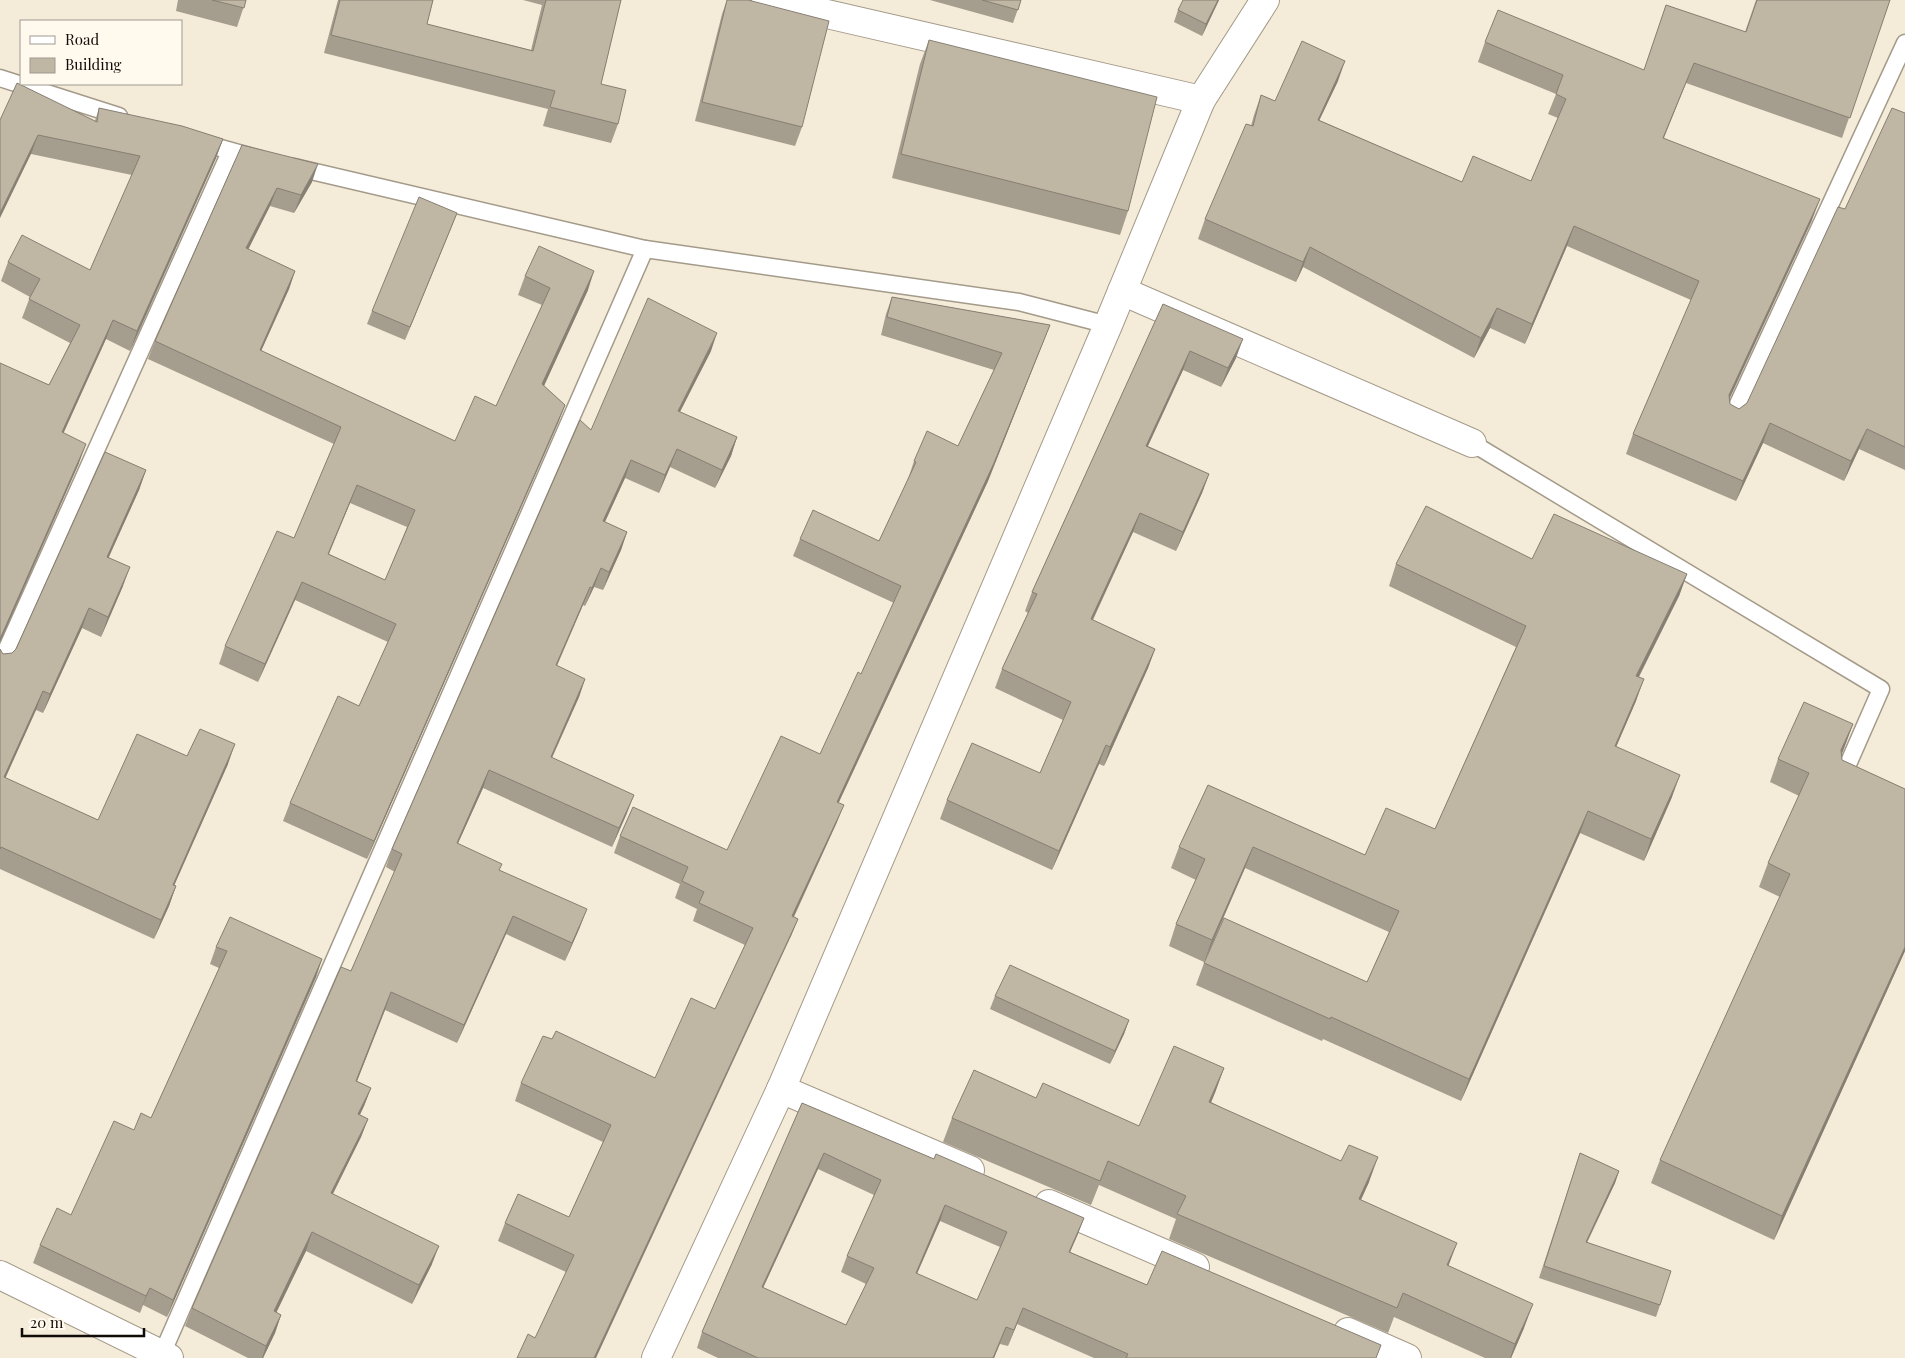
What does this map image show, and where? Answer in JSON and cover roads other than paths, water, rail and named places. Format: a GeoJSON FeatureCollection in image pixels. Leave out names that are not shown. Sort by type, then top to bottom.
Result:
{"type":"FeatureCollection","features":[{"type":"Feature","properties":{"kind":"street"},"geometry":{"type":"LineString","coordinates":[[766,0],[1201,100]]}},
{"type":"Feature","properties":{"kind":"street"},"geometry":{"type":"LineString","coordinates":[[656,1358],[781,1089],[1108,325],[1201,100],[1265,0]]}},
{"type":"Feature","properties":{"kind":"street"},"geometry":{"type":"LineString","coordinates":[[1122,291],[1472,443]]}},
{"type":"Feature","properties":{"kind":"street"},"geometry":{"type":"LineString","coordinates":[[781,1089],[990,1178]]}},
{"type":"Feature","properties":{"kind":"street"},"geometry":{"type":"LineString","coordinates":[[1026,1194],[1216,1276]]}},
{"type":"Feature","properties":{"kind":"street"},"geometry":{"type":"LineString","coordinates":[[0,1275],[166,1356]]}},
{"type":"Feature","properties":{"kind":"street"},"geometry":{"type":"LineString","coordinates":[[1325,1323],[1407,1358]]}},
{"type":"Feature","properties":{"kind":"lane"},"geometry":{"type":"LineString","coordinates":[[1731,419],[1905,43]]}},
{"type":"Feature","properties":{"kind":"lane"},"geometry":{"type":"LineString","coordinates":[[0,78],[20,84]]}},
{"type":"Feature","properties":{"kind":"lane"},"geometry":{"type":"LineString","coordinates":[[22,85],[138,122]]}},
{"type":"Feature","properties":{"kind":"lane"},"geometry":{"type":"LineString","coordinates":[[184,137],[230,152],[645,249],[1019,302],[1108,325]]}},
{"type":"Feature","properties":{"kind":"lane"},"geometry":{"type":"LineString","coordinates":[[0,664],[230,152]]}},
{"type":"Feature","properties":{"kind":"lane"},"geometry":{"type":"LineString","coordinates":[[166,1356],[645,249]]}},
{"type":"Feature","properties":{"kind":"lane"},"geometry":{"type":"LineString","coordinates":[[1472,443],[1881,689],[1842,778],[1860,786]]}}]}
